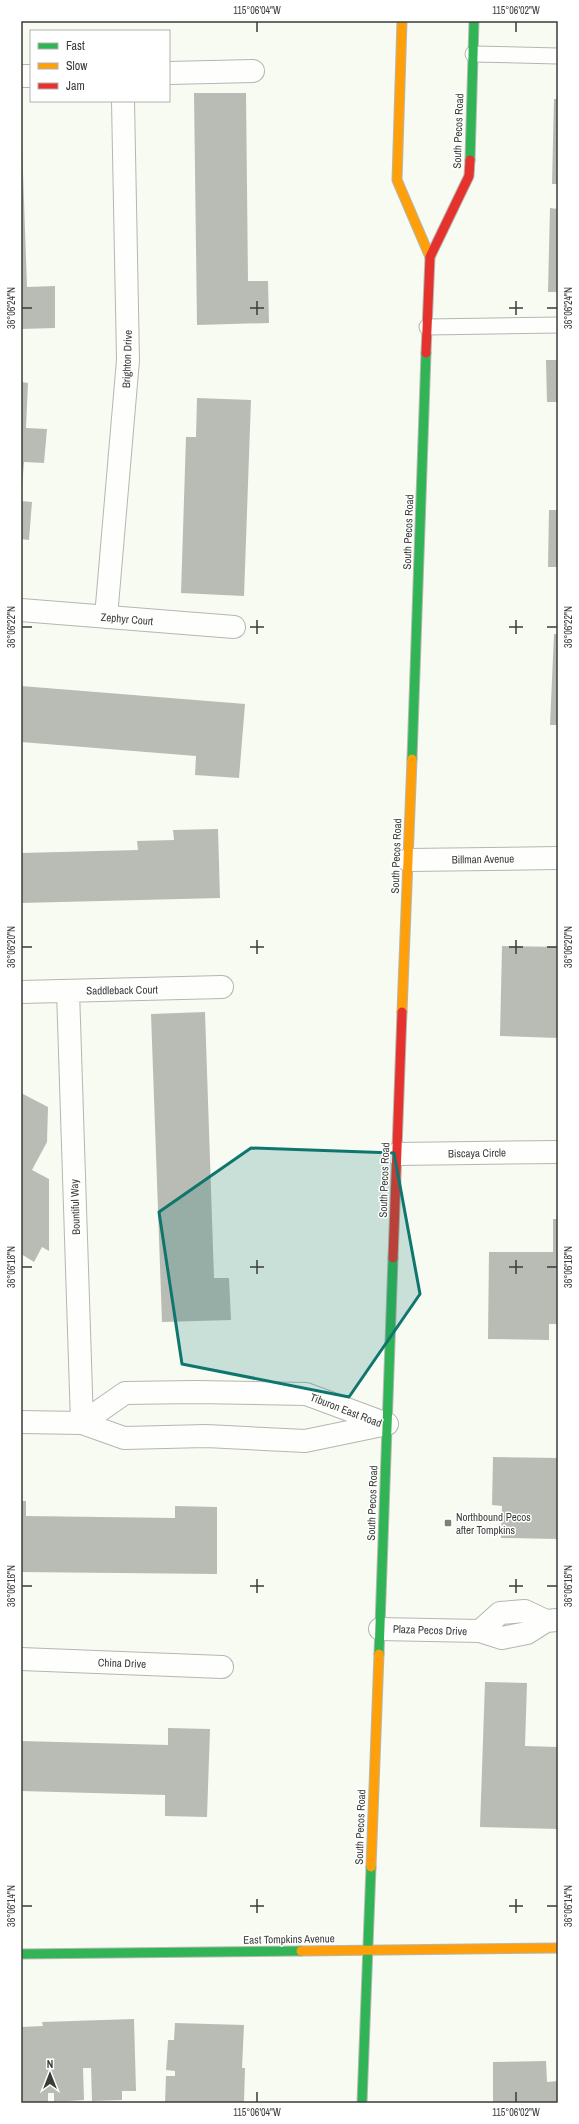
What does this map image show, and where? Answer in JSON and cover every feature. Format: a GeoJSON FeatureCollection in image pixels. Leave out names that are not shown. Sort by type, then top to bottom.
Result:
{"type":"FeatureCollection","features":[{"type":"Feature","properties":{"kind":"main road","name":"South Pecos Road"},"geometry":{"type":"LineString","coordinates":[[402,21],[397,180],[430,257]]}},
{"type":"Feature","properties":{"kind":"main road","name":"South Pecos Road"},"geometry":{"type":"LineString","coordinates":[[362,2103],[430,257],[469,176],[474,21]]}},
{"type":"Feature","properties":{"kind":"main road","name":"East Tompkins Avenue"},"geometry":{"type":"LineString","coordinates":[[21,1954],[558,1948]]}},
{"type":"Feature","properties":{"kind":"street"},"geometry":{"type":"LineString","coordinates":[[170,73],[252,71]]}},
{"type":"Feature","properties":{"kind":"street","name":"Brighton Drive"},"geometry":{"type":"LineString","coordinates":[[106,617],[128,360],[123,102]]}},
{"type":"Feature","properties":{"kind":"street","name":"Zephyr Court"},"geometry":{"type":"LineString","coordinates":[[21,610],[234,627]]}},
{"type":"Feature","properties":{"kind":"street","name":"Billman Avenue"},"geometry":{"type":"LineString","coordinates":[[408,860],[558,858]]}},
{"type":"Feature","properties":{"kind":"street","name":"Saddleback Court"},"geometry":{"type":"LineString","coordinates":[[21,992],[222,987]]}},
{"type":"Feature","properties":{"kind":"street","name":"Bountiful Way"},"geometry":{"type":"LineString","coordinates":[[68,991],[82,1423]]}},
{"type":"Feature","properties":{"kind":"street","name":"Biscaya Circle"},"geometry":{"type":"LineString","coordinates":[[397,1154],[558,1152]]}},
{"type":"Feature","properties":{"kind":"street","name":"Tiburon East Road"},"geometry":{"type":"LineString","coordinates":[[82,1423],[125,1393],[194,1392],[306,1394],[387,1424]]}},
{"type":"Feature","properties":{"kind":"street","name":"Tiburon East Road"},"geometry":{"type":"LineString","coordinates":[[21,1422],[82,1423],[124,1438],[206,1436],[305,1441],[387,1424]]}},
{"type":"Feature","properties":{"kind":"street","name":"Plaza Pecos Drive"},"geometry":{"type":"LineString","coordinates":[[380,1629],[480,1632],[502,1638],[527,1633],[552,1620]]}},
{"type":"Feature","properties":{"kind":"street","name":"China Drive"},"geometry":{"type":"LineString","coordinates":[[21,1659],[222,1667]]}},
{"type":"Feature","properties":{"kind":"lane"},"geometry":{"type":"LineString","coordinates":[[473,54],[558,56]]}},
{"type":"Feature","properties":{"kind":"lane"},"geometry":{"type":"LineString","coordinates":[[427,328],[558,325]]}},
{"type":"Feature","properties":{"kind":"highlighted area"},"geometry":{"type":"Polygon","coordinates":[[[251,1148],[394,1153],[420,1294],[349,1397],[182,1364],[159,1212],[251,1148]]]}},
{"type":"Feature","properties":{"kind":"building"},"geometry":{"type":"Polygon","coordinates":[[[194,93],[246,93],[248,281],[268,281],[269,323],[197,325],[194,93]]]}},
{"type":"Feature","properties":{"kind":"building"},"geometry":{"type":"Polygon","coordinates":[[[554,99],[558,99],[558,184],[552,184],[554,99]]]}},
{"type":"Feature","properties":{"kind":"building"},"geometry":{"type":"Polygon","coordinates":[[[21,115],[27,287],[55,286],[55,328],[21,329],[21,115]]]}},
{"type":"Feature","properties":{"kind":"building"},"geometry":{"type":"Polygon","coordinates":[[[550,208],[558,209],[558,292],[548,292],[550,208]]]}},
{"type":"Feature","properties":{"kind":"building"},"geometry":{"type":"Polygon","coordinates":[[[546,360],[558,360],[558,402],[547,402],[546,360]]]}},
{"type":"Feature","properties":{"kind":"building"},"geometry":{"type":"Polygon","coordinates":[[[21,382],[28,383],[26,428],[47,429],[44,463],[24,462],[22,488],[21,382]]]}},
{"type":"Feature","properties":{"kind":"building"},"geometry":{"type":"Polygon","coordinates":[[[197,398],[251,400],[244,596],[181,593],[186,437],[196,437],[197,398]]]}},
{"type":"Feature","properties":{"kind":"building"},"geometry":{"type":"Polygon","coordinates":[[[21,501],[32,502],[29,540],[21,539],[21,501]]]}},
{"type":"Feature","properties":{"kind":"building"},"geometry":{"type":"Polygon","coordinates":[[[549,510],[558,510],[558,567],[548,567],[549,510]]]}},
{"type":"Feature","properties":{"kind":"building"},"geometry":{"type":"Polygon","coordinates":[[[554,634],[558,634],[558,725],[550,725],[554,634]]]}},
{"type":"Feature","properties":{"kind":"building"},"geometry":{"type":"Polygon","coordinates":[[[21,686],[245,704],[239,778],[195,775],[196,756],[21,742],[21,686]]]}},
{"type":"Feature","properties":{"kind":"building"},"geometry":{"type":"Polygon","coordinates":[[[218,829],[220,898],[21,903],[21,853],[138,850],[137,841],[174,840],[173,830],[218,829]]]}},
{"type":"Feature","properties":{"kind":"building"},"geometry":{"type":"Polygon","coordinates":[[[502,946],[558,947],[558,1038],[500,1036],[502,946]]]}},
{"type":"Feature","properties":{"kind":"building"},"geometry":{"type":"Polygon","coordinates":[[[205,1012],[214,1278],[229,1278],[231,1320],[162,1322],[151,1014],[205,1012]]]}},
{"type":"Feature","properties":{"kind":"building"},"geometry":{"type":"Polygon","coordinates":[[[21,1093],[48,1107],[47,1142],[32,1170],[49,1179],[49,1251],[42,1247],[34,1262],[21,1254],[21,1093]]]}},
{"type":"Feature","properties":{"kind":"building"},"geometry":{"type":"Polygon","coordinates":[[[553,1219],[558,1219],[558,1324],[549,1324],[549,1340],[488,1339],[489,1252],[553,1252],[553,1219]]]}},
{"type":"Feature","properties":{"kind":"building"},"geometry":{"type":"Polygon","coordinates":[[[493,1457],[558,1458],[558,1539],[501,1538],[502,1506],[492,1505],[493,1457]]]}},
{"type":"Feature","properties":{"kind":"building"},"geometry":{"type":"Polygon","coordinates":[[[21,1501],[26,1501],[26,1516],[175,1518],[175,1506],[217,1507],[217,1574],[21,1572],[21,1501]]]}},
{"type":"Feature","properties":{"kind":"building"},"geometry":{"type":"Polygon","coordinates":[[[485,1682],[527,1683],[525,1746],[558,1747],[558,1829],[480,1827],[485,1682]]]}},
{"type":"Feature","properties":{"kind":"building"},"geometry":{"type":"Polygon","coordinates":[[[168,1728],[210,1729],[207,1817],[165,1816],[165,1795],[21,1791],[21,1741],[168,1745],[168,1728]]]}},
{"type":"Feature","properties":{"kind":"building"},"geometry":{"type":"Polygon","coordinates":[[[134,2019],[136,2091],[122,2091],[122,2100],[92,2101],[91,2068],[83,2068],[84,2100],[54,2102],[54,2093],[48,2093],[48,2102],[21,2103],[21,2027],[43,2026],[42,2022],[134,2019]]]}},
{"type":"Feature","properties":{"kind":"building"},"geometry":{"type":"Polygon","coordinates":[[[175,2023],[244,2025],[242,2068],[245,2068],[244,2103],[165,2103],[166,2076],[175,2076],[175,2071],[166,2070],[168,2040],[174,2040],[175,2023]]]}},
{"type":"Feature","properties":{"kind":"building"},"geometry":{"type":"Polygon","coordinates":[[[546,2061],[547,2082],[558,2081],[558,2103],[493,2103],[493,2062],[546,2061]]]}},
{"type":"Feature","properties":{"kind":"traffic: fast"},"geometry":{"type":"LineString","coordinates":[[470,160],[474,21]]}},
{"type":"Feature","properties":{"kind":"traffic: fast"},"geometry":{"type":"LineString","coordinates":[[412,759],[426,353]]}},
{"type":"Feature","properties":{"kind":"traffic: fast"},"geometry":{"type":"LineString","coordinates":[[379,1654],[393,1258]]}},
{"type":"Feature","properties":{"kind":"traffic: fast"},"geometry":{"type":"LineString","coordinates":[[362,2103],[371,1867]]}},
{"type":"Feature","properties":{"kind":"traffic: fast"},"geometry":{"type":"LineString","coordinates":[[21,1954],[301,1951]]}},
{"type":"Feature","properties":{"kind":"traffic: slow"},"geometry":{"type":"LineString","coordinates":[[402,21],[397,180],[430,257]]}},
{"type":"Feature","properties":{"kind":"traffic: slow"},"geometry":{"type":"LineString","coordinates":[[402,1012],[412,759]]}},
{"type":"Feature","properties":{"kind":"traffic: slow"},"geometry":{"type":"LineString","coordinates":[[371,1867],[379,1654]]}},
{"type":"Feature","properties":{"kind":"traffic: slow"},"geometry":{"type":"LineString","coordinates":[[301,1951],[558,1948]]}},
{"type":"Feature","properties":{"kind":"traffic: jam"},"geometry":{"type":"LineString","coordinates":[[426,353],[430,257],[469,176],[470,160]]}},
{"type":"Feature","properties":{"kind":"traffic: jam"},"geometry":{"type":"LineString","coordinates":[[393,1258],[402,1012]]}},
{"type":"Feature","properties":{"kind":"place","name":"Northbound Pecos after Tompkins"},"geometry":{"type":"Point","coordinates":[448,1523]}}]}
